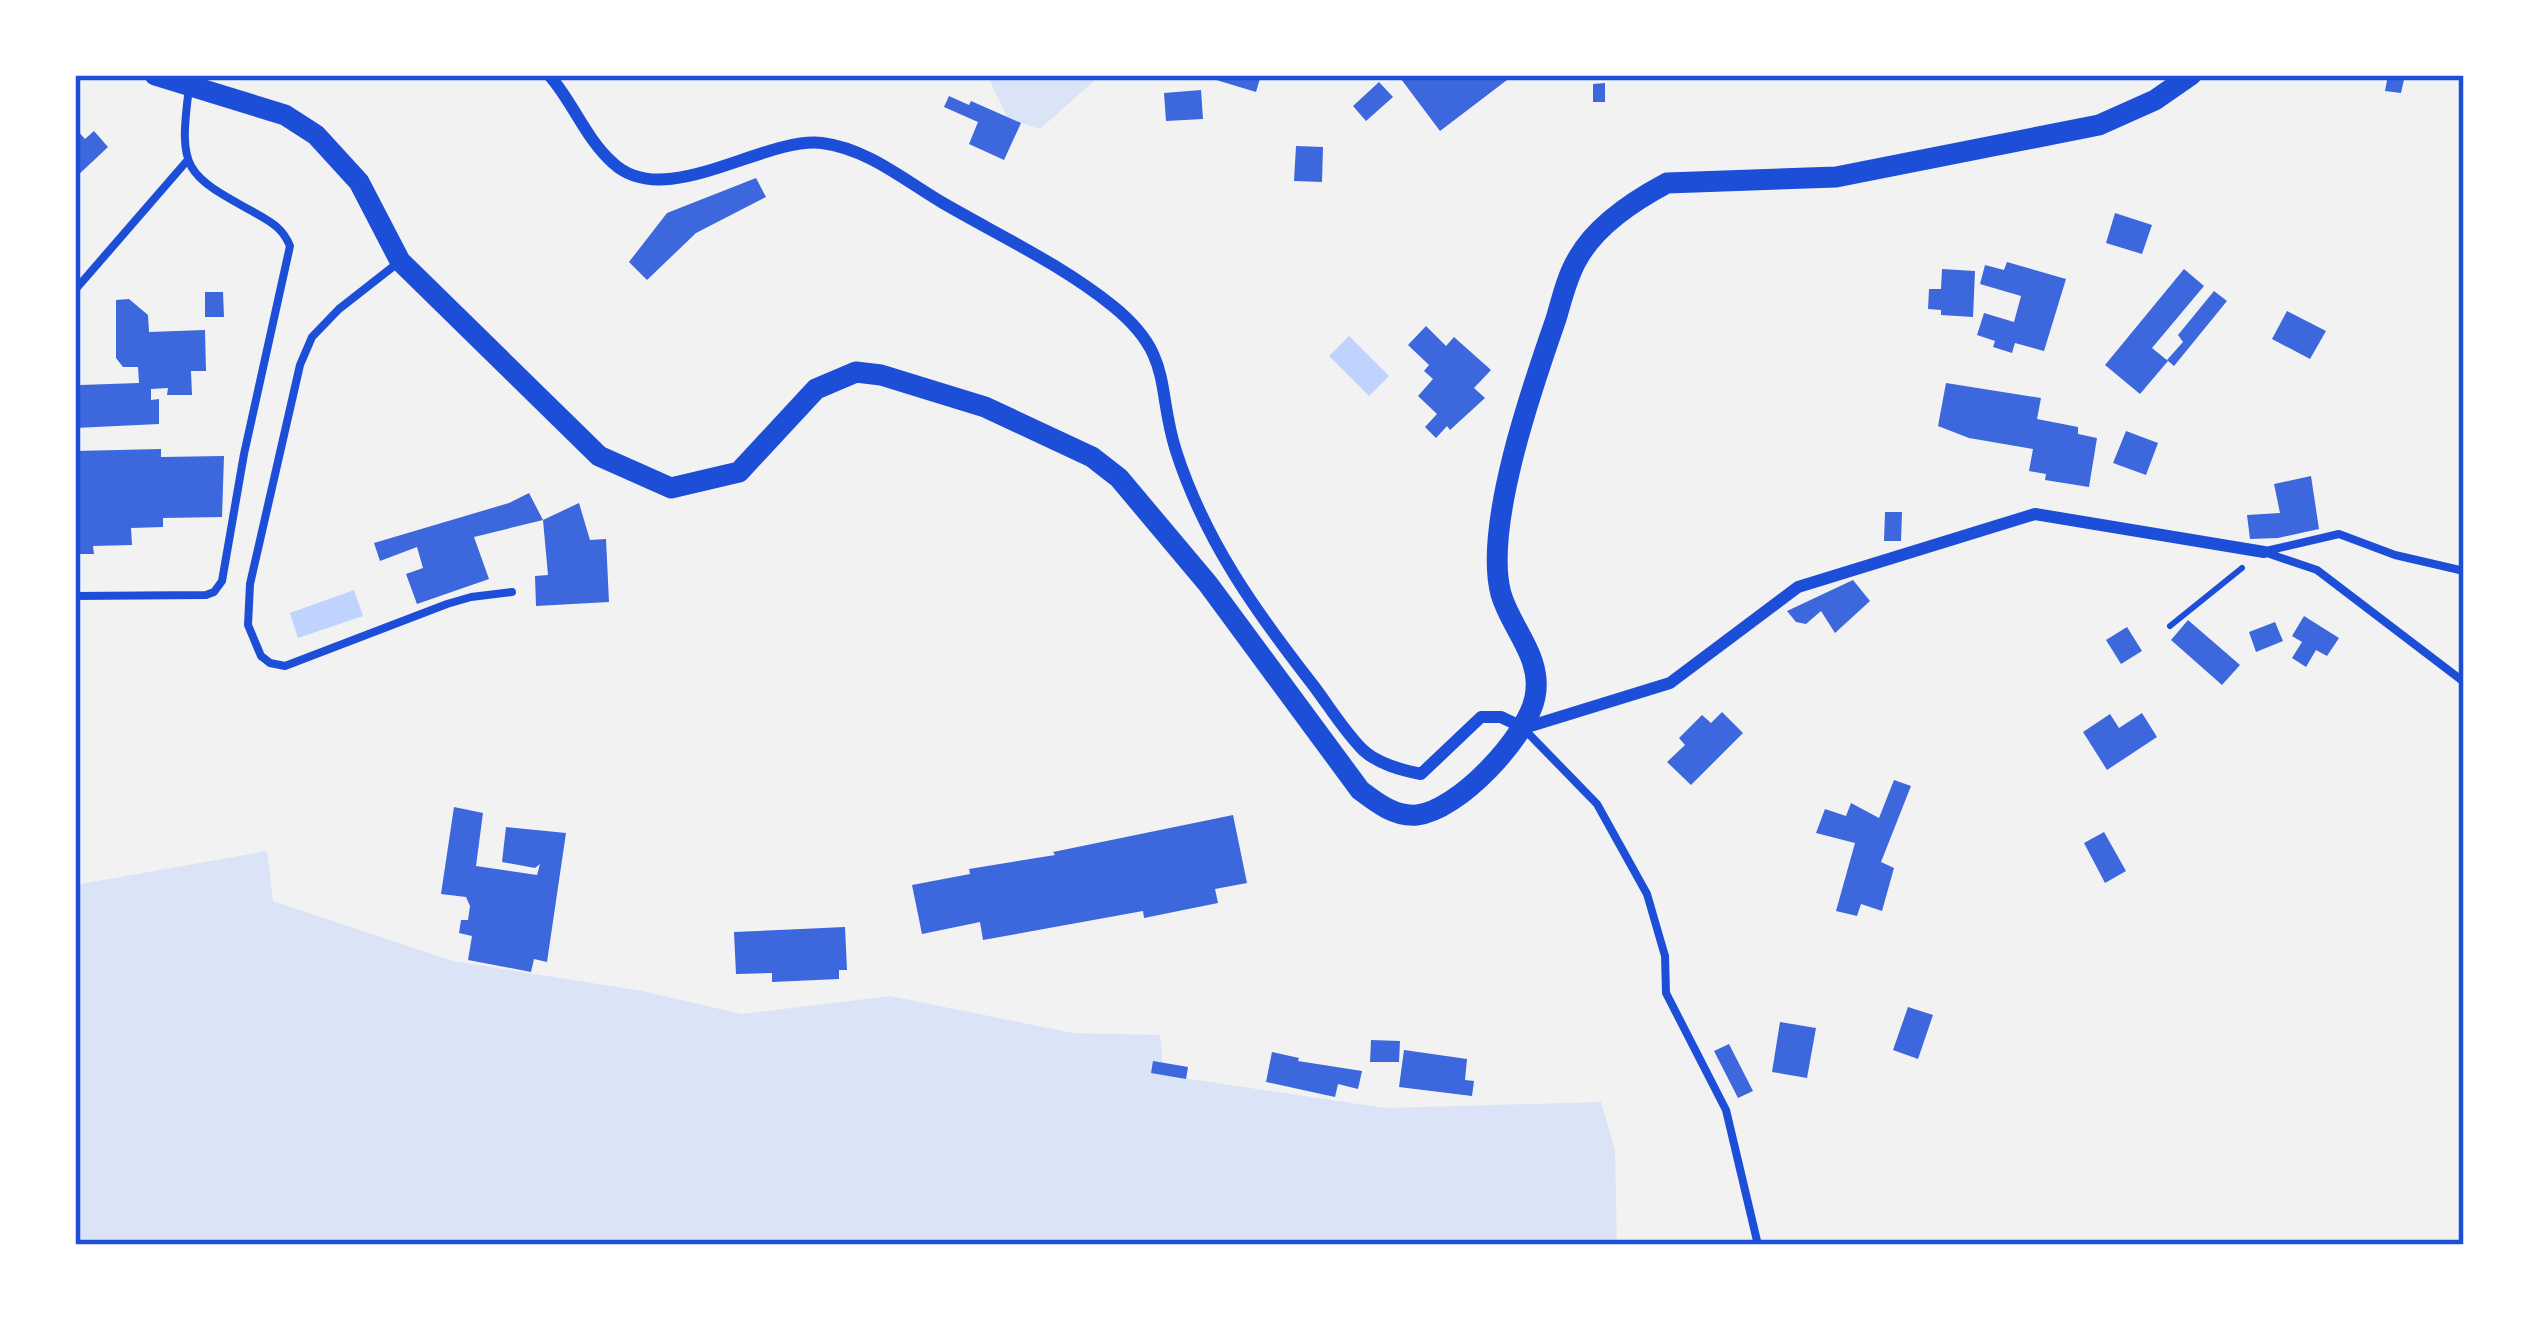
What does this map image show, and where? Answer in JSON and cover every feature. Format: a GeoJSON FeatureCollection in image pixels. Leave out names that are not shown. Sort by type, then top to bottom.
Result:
{"type":"FeatureCollection","features":[{"type":"Feature","properties":{"kind":"street"},"geometry":{"type":"LineString","coordinates":[[155,75],[285,116],[316,135],[359,182],[400,261],[598,456],[671,488],[739,472],[816,388],[856,372],[985,407],[1092,457],[1119,478],[1195,569],[1360,790],[1379,806],[1403,814],[1435,810],[1468,789],[1524,728],[1537,694],[1531,653],[1502,595],[1498,552],[1532,389],[1575,262],[1591,239],[1644,195],[1667,183],[1836,177],[2099,125],[2156,100],[2191,75]]}},
{"type":"Feature","properties":{"kind":"street"},"geometry":{"type":"LineString","coordinates":[[549,75],[585,131],[616,166],[639,176],[680,179],[818,142],[862,153],[1058,268],[1114,307],[1146,338],[1162,370],[1174,448],[1218,553],[1252,607],[1365,752],[1394,768],[1420,774],[1481,717],[1501,717],[1524,728],[1670,683],[1798,587],[2035,514],[2264,552]]}},
{"type":"Feature","properties":{"kind":"lane"},"geometry":{"type":"LineString","coordinates":[[75,596],[206,595],[222,580],[290,246],[276,225],[217,192],[186,162],[183,146],[190,85]]}},
{"type":"Feature","properties":{"kind":"lane"},"geometry":{"type":"LineString","coordinates":[[75,290],[186,162]]}},
{"type":"Feature","properties":{"kind":"lane"},"geometry":{"type":"LineString","coordinates":[[400,261],[339,310],[305,348],[250,584],[248,625],[254,645],[269,663],[285,666],[459,600],[512,592]]}},
{"type":"Feature","properties":{"kind":"lane"},"geometry":{"type":"LineString","coordinates":[[2264,552],[2339,534],[2395,555],[2464,571]]}},
{"type":"Feature","properties":{"kind":"lane"},"geometry":{"type":"LineString","coordinates":[[2264,552],[2317,570],[2464,682]]}},
{"type":"Feature","properties":{"kind":"lane"},"geometry":{"type":"LineString","coordinates":[[1524,728],[1597,804],[1648,894],[1665,956],[1666,993],[1726,1110],[1758,1245]]}},
{"type":"Feature","properties":{"kind":"path"},"geometry":{"type":"LineString","coordinates":[[2170,626],[2264,552]]}},
{"type":"Feature","properties":{"kind":"shaded area"},"geometry":{"type":"Polygon","coordinates":[[[987,75],[1101,75],[1040,129],[1008,119],[987,75]]]}},
{"type":"Feature","properties":{"kind":"shaded area"},"geometry":{"type":"Polygon","coordinates":[[[267,851],[273,901],[453,961],[642,991],[742,1014],[890,996],[1073,1033],[1160,1035],[1164,1075],[1385,1108],[1601,1102],[1615,1150],[1617,1245],[75,1245],[75,885],[267,851]]]}},
{"type":"Feature","properties":{"kind":"water"},"geometry":{"type":"Polygon","coordinates":[[[1349,336],[1389,376],[1369,396],[1329,356],[1349,336]]]}},
{"type":"Feature","properties":{"kind":"water"},"geometry":{"type":"Polygon","coordinates":[[[354,590],[363,616],[298,638],[290,613],[354,590]]]}},
{"type":"Feature","properties":{"kind":"building"},"geometry":{"type":"Polygon","coordinates":[[[1214,75],[1261,75],[1256,92],[1213,79],[1214,75]]]}},
{"type":"Feature","properties":{"kind":"building"},"geometry":{"type":"Polygon","coordinates":[[[1398,75],[1503,75],[1507,80],[1440,131],[1398,75]]]}},
{"type":"Feature","properties":{"kind":"building"},"geometry":{"type":"Polygon","coordinates":[[[2388,75],[2405,75],[2401,93],[2385,91],[2388,75]]]}},
{"type":"Feature","properties":{"kind":"building"},"geometry":{"type":"Polygon","coordinates":[[[1379,82],[1393,97],[1366,121],[1353,106],[1379,82]]]}},
{"type":"Feature","properties":{"kind":"building"},"geometry":{"type":"Polygon","coordinates":[[[1605,83],[1605,102],[1593,102],[1593,84],[1605,83]]]}},
{"type":"Feature","properties":{"kind":"building"},"geometry":{"type":"Polygon","coordinates":[[[1201,90],[1203,119],[1166,121],[1164,93],[1201,90]]]}},
{"type":"Feature","properties":{"kind":"building"},"geometry":{"type":"Polygon","coordinates":[[[949,96],[1021,123],[1004,160],[969,144],[978,122],[944,107],[949,96]]]}},
{"type":"Feature","properties":{"kind":"building"},"geometry":{"type":"Polygon","coordinates":[[[75,128],[85,139],[94,131],[108,147],[75,178],[75,128]]]}},
{"type":"Feature","properties":{"kind":"building"},"geometry":{"type":"Polygon","coordinates":[[[1296,146],[1323,147],[1322,182],[1294,181],[1296,146]]]}},
{"type":"Feature","properties":{"kind":"building"},"geometry":{"type":"Polygon","coordinates":[[[756,178],[766,197],[696,233],[647,280],[629,262],[667,213],[756,178]]]}},
{"type":"Feature","properties":{"kind":"building"},"geometry":{"type":"Polygon","coordinates":[[[2115,213],[2152,225],[2142,254],[2106,243],[2115,213]]]}},
{"type":"Feature","properties":{"kind":"building"},"geometry":{"type":"Polygon","coordinates":[[[2007,262],[2066,279],[2044,351],[2015,343],[2012,353],[1977,335],[1984,313],[2014,322],[2021,296],[1980,284],[1985,265],[2004,270],[2007,262]]]}},
{"type":"Feature","properties":{"kind":"building"},"geometry":{"type":"Polygon","coordinates":[[[1942,269],[1975,271],[1973,317],[1941,315],[1941,310],[1928,309],[1929,289],[1941,289],[1942,269]]]}},
{"type":"Feature","properties":{"kind":"building"},"geometry":{"type":"Polygon","coordinates":[[[2184,269],[2204,286],[2152,348],[2168,361],[2140,394],[2105,365],[2184,269]]]}},
{"type":"Feature","properties":{"kind":"building"},"geometry":{"type":"Polygon","coordinates":[[[2214,291],[2227,301],[2174,366],[2167,360],[2183,342],[2178,335],[2214,291]]]}},
{"type":"Feature","properties":{"kind":"building"},"geometry":{"type":"Polygon","coordinates":[[[205,292],[223,292],[224,317],[205,317],[205,292]]]}},
{"type":"Feature","properties":{"kind":"building"},"geometry":{"type":"Polygon","coordinates":[[[129,299],[148,315],[149,332],[205,330],[206,371],[191,371],[192,395],[167,395],[168,388],[151,389],[151,400],[159,399],[159,424],[75,428],[75,363],[79,363],[80,385],[139,383],[138,367],[123,367],[116,358],[116,300],[129,299]]]}},
{"type":"Feature","properties":{"kind":"building"},"geometry":{"type":"Polygon","coordinates":[[[2287,311],[2326,331],[2310,359],[2272,339],[2287,311]]]}},
{"type":"Feature","properties":{"kind":"building"},"geometry":{"type":"Polygon","coordinates":[[[1426,326],[1446,346],[1454,337],[1491,370],[1474,388],[1485,398],[1436,438],[1425,427],[1437,414],[1418,396],[1433,379],[1424,371],[1429,365],[1408,345],[1426,326]]]}},
{"type":"Feature","properties":{"kind":"building"},"geometry":{"type":"Polygon","coordinates":[[[1946,383],[2041,398],[2037,419],[2078,427],[2078,434],[2097,438],[2089,487],[2045,480],[2046,474],[2029,471],[2033,449],[1969,438],[1938,426],[1946,383]]]}},
{"type":"Feature","properties":{"kind":"building"},"geometry":{"type":"Polygon","coordinates":[[[2126,431],[2158,443],[2146,475],[2113,463],[2126,431]]]}},
{"type":"Feature","properties":{"kind":"building"},"geometry":{"type":"Polygon","coordinates":[[[161,449],[161,457],[224,456],[222,517],[163,518],[163,527],[131,528],[132,545],[93,546],[94,554],[75,554],[75,451],[161,449]]]}},
{"type":"Feature","properties":{"kind":"building"},"geometry":{"type":"Polygon","coordinates":[[[2311,476],[2319,529],[2250,539],[2247,515],[2280,513],[2274,484],[2311,476]]]}},
{"type":"Feature","properties":{"kind":"building"},"geometry":{"type":"Polygon","coordinates":[[[529,493],[543,520],[474,537],[489,579],[417,604],[406,574],[423,568],[417,547],[380,561],[374,543],[529,493]]]}},
{"type":"Feature","properties":{"kind":"building"},"geometry":{"type":"Polygon","coordinates":[[[579,503],[590,540],[606,539],[609,602],[536,606],[535,576],[548,575],[543,520],[579,503]]]}},
{"type":"Feature","properties":{"kind":"building"},"geometry":{"type":"Polygon","coordinates":[[[1885,512],[1902,512],[1901,541],[1884,541],[1885,512]]]}},
{"type":"Feature","properties":{"kind":"building"},"geometry":{"type":"Polygon","coordinates":[[[1853,580],[1870,601],[1835,633],[1821,611],[1806,624],[1796,622],[1787,611],[1853,580]]]}},
{"type":"Feature","properties":{"kind":"building"},"geometry":{"type":"Polygon","coordinates":[[[2304,616],[2339,638],[2327,656],[2316,650],[2306,667],[2292,658],[2302,642],[2292,636],[2304,616]]]}},
{"type":"Feature","properties":{"kind":"building"},"geometry":{"type":"Polygon","coordinates":[[[2188,620],[2240,665],[2222,685],[2171,640],[2188,620]]]}},
{"type":"Feature","properties":{"kind":"building"},"geometry":{"type":"Polygon","coordinates":[[[2275,622],[2283,641],[2256,652],[2249,632],[2275,622]]]}},
{"type":"Feature","properties":{"kind":"building"},"geometry":{"type":"Polygon","coordinates":[[[2127,627],[2142,651],[2121,664],[2106,640],[2127,627]]]}},
{"type":"Feature","properties":{"kind":"building"},"geometry":{"type":"Polygon","coordinates":[[[1722,712],[1743,733],[1691,785],[1667,762],[1685,745],[1679,738],[1702,715],[1711,723],[1722,712]]]}},
{"type":"Feature","properties":{"kind":"building"},"geometry":{"type":"Polygon","coordinates":[[[2142,713],[2157,737],[2107,770],[2083,732],[2110,714],[2119,728],[2142,713]]]}},
{"type":"Feature","properties":{"kind":"building"},"geometry":{"type":"Polygon","coordinates":[[[1894,780],[1911,786],[1881,862],[1894,868],[1882,911],[1861,904],[1857,916],[1836,911],[1855,843],[1816,833],[1825,809],[1846,816],[1851,803],[1879,818],[1894,780]]]}},
{"type":"Feature","properties":{"kind":"building"},"geometry":{"type":"Polygon","coordinates":[[[454,807],[483,813],[476,866],[537,875],[540,864],[535,868],[502,862],[506,827],[566,833],[547,962],[534,959],[531,972],[468,960],[472,936],[459,933],[470,906],[466,897],[441,894],[454,807]]]}},
{"type":"Feature","properties":{"kind":"building"},"geometry":{"type":"Polygon","coordinates":[[[1233,815],[1247,883],[1215,889],[1218,903],[1144,918],[1143,911],[983,940],[980,922],[922,934],[912,885],[1233,815]]]}},
{"type":"Feature","properties":{"kind":"building"},"geometry":{"type":"Polygon","coordinates":[[[2104,832],[2126,871],[2105,883],[2084,843],[2104,832]]]}},
{"type":"Feature","properties":{"kind":"building"},"geometry":{"type":"Polygon","coordinates":[[[845,927],[847,970],[839,970],[839,979],[772,982],[772,973],[736,974],[734,932],[845,927]]]}},
{"type":"Feature","properties":{"kind":"building"},"geometry":{"type":"Polygon","coordinates":[[[1908,1007],[1933,1015],[1918,1059],[1893,1050],[1908,1007]]]}},
{"type":"Feature","properties":{"kind":"building"},"geometry":{"type":"Polygon","coordinates":[[[1780,1022],[1816,1028],[1807,1078],[1772,1072],[1780,1022]]]}},
{"type":"Feature","properties":{"kind":"building"},"geometry":{"type":"Polygon","coordinates":[[[1371,1040],[1400,1041],[1399,1062],[1370,1062],[1371,1040]]]}},
{"type":"Feature","properties":{"kind":"building"},"geometry":{"type":"Polygon","coordinates":[[[1729,1044],[1753,1091],[1738,1098],[1714,1051],[1729,1044]]]}},
{"type":"Feature","properties":{"kind":"building"},"geometry":{"type":"Polygon","coordinates":[[[1404,1050],[1467,1059],[1465,1080],[1474,1081],[1472,1096],[1399,1087],[1404,1050]]]}},
{"type":"Feature","properties":{"kind":"building"},"geometry":{"type":"Polygon","coordinates":[[[1272,1052],[1362,1071],[1358,1089],[1338,1084],[1335,1097],[1266,1082],[1272,1052]]]}},
{"type":"Feature","properties":{"kind":"building"},"geometry":{"type":"Polygon","coordinates":[[[1153,1061],[1188,1067],[1186,1079],[1151,1073],[1153,1061]]]}}]}
